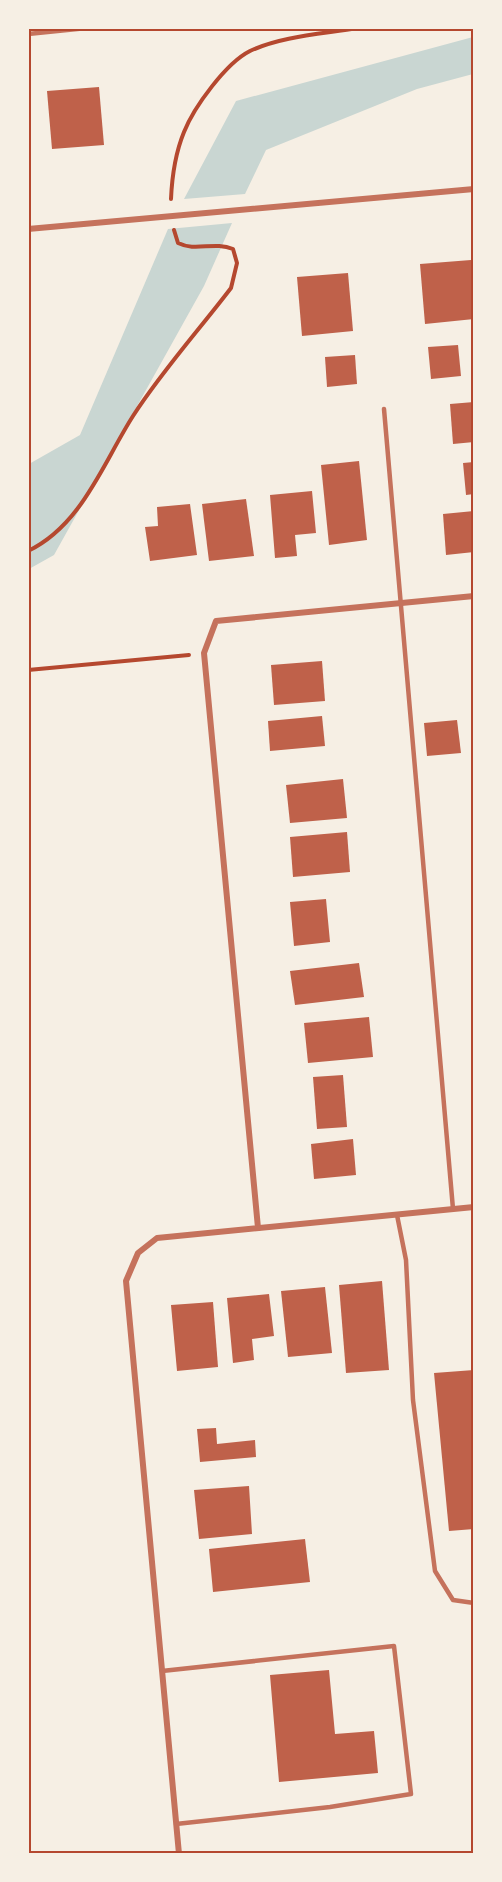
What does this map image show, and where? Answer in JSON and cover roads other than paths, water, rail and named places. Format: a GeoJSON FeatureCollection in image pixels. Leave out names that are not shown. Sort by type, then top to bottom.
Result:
{"type":"FeatureCollection","features":[{"type":"Feature","properties":{"kind":"street"},"geometry":{"type":"LineString","coordinates":[[28,229],[171,214],[474,189]]}},
{"type":"Feature","properties":{"kind":"street"},"geometry":{"type":"LineString","coordinates":[[258,1228],[204,653],[216,621],[474,596]]}},
{"type":"Feature","properties":{"kind":"street"},"geometry":{"type":"LineString","coordinates":[[179,1854],[126,1281],[138,1253],[158,1238],[474,1207]]}},
{"type":"Feature","properties":{"kind":"lane"},"geometry":{"type":"LineString","coordinates":[[28,34],[87,28]]}},
{"type":"Feature","properties":{"kind":"lane"},"geometry":{"type":"LineString","coordinates":[[384,409],[398,604],[453,1209]]}},
{"type":"Feature","properties":{"kind":"lane"},"geometry":{"type":"LineString","coordinates":[[397,1215],[406,1260],[413,1400],[435,1572],[453,1600],[474,1603]]}},
{"type":"Feature","properties":{"kind":"lane"},"geometry":{"type":"LineString","coordinates":[[162,1671],[394,1646],[411,1794],[330,1807],[176,1824]]}}]}
